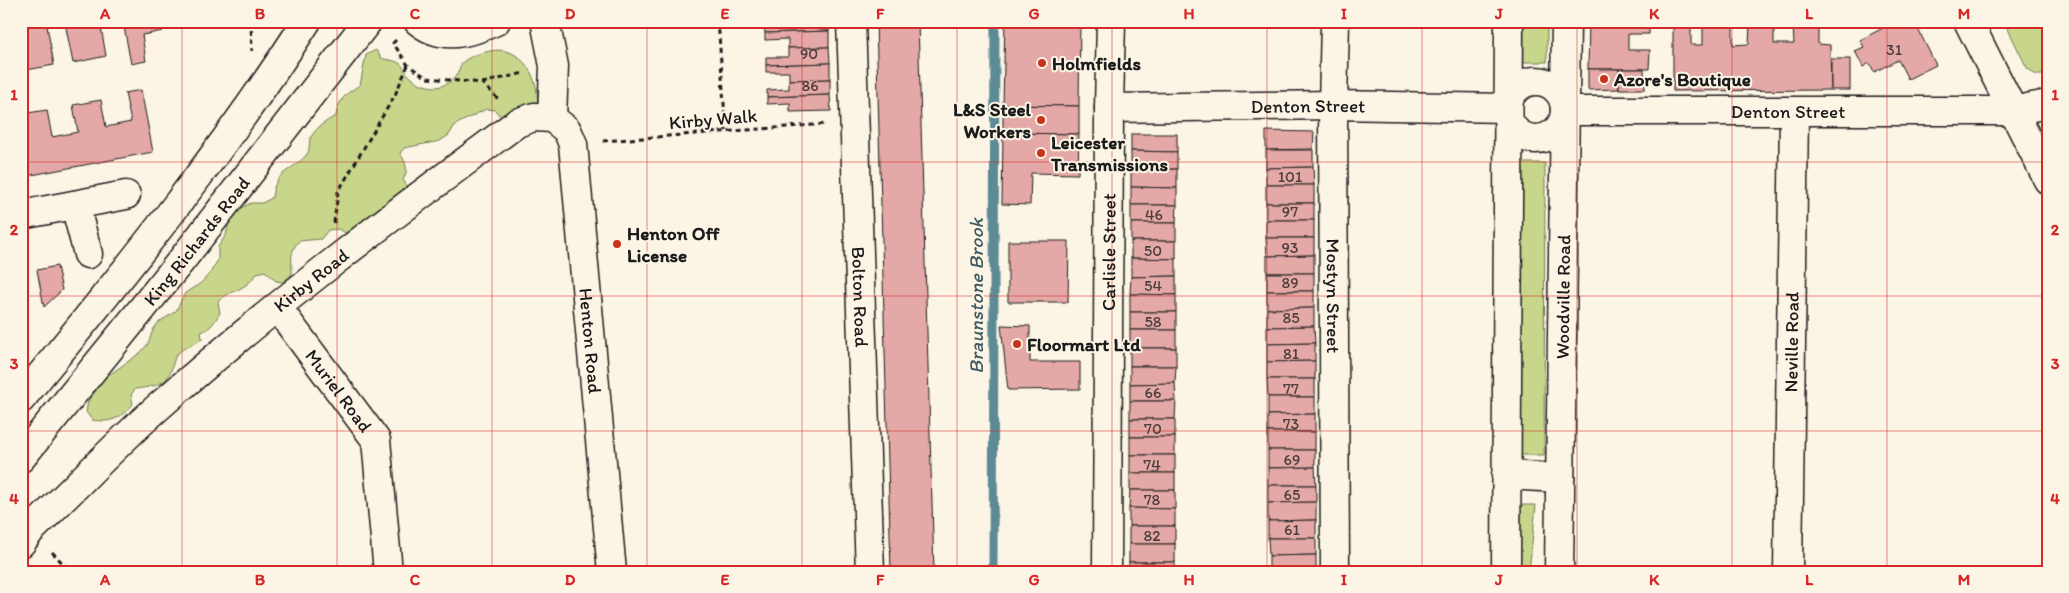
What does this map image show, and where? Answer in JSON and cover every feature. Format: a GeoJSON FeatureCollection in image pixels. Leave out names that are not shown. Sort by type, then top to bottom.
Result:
{"type":"FeatureCollection","features":[{"type":"Feature","properties":{"kind":"street","name":"King Richards Road"},"geometry":{"type":"LineString","coordinates":[[21,399],[155,234],[265,85],[308,21]]}},
{"type":"Feature","properties":{"kind":"street","name":"King Richards Road"},"geometry":{"type":"LineString","coordinates":[[21,458],[181,261],[368,21]]}},
{"type":"Feature","properties":{"kind":"street"},"geometry":{"type":"LineString","coordinates":[[408,29],[423,26],[445,33],[472,32],[496,21]]}},
{"type":"Feature","properties":{"kind":"street"},"geometry":{"type":"LineString","coordinates":[[545,21],[554,66],[552,118]]}},
{"type":"Feature","properties":{"kind":"street","name":"Bolton Road"},"geometry":{"type":"LineString","coordinates":[[851,21],[870,572]]}},
{"type":"Feature","properties":{"kind":"street","name":"Carlisle Street"},"geometry":{"type":"LineString","coordinates":[[1107,572],[1111,21]]}},
{"type":"Feature","properties":{"kind":"street","name":"Mostyn Street"},"geometry":{"type":"LineString","coordinates":[[1335,21],[1335,572]]}},
{"type":"Feature","properties":{"kind":"street"},"geometry":{"type":"LineString","coordinates":[[1506,572],[1507,108],[1509,21]]}},
{"type":"Feature","properties":{"kind":"street","name":"Woodville Road"},"geometry":{"type":"LineString","coordinates":[[1558,572],[1566,21]]}},
{"type":"Feature","properties":{"kind":"street"},"geometry":{"type":"LineString","coordinates":[[1968,21],[2048,180]]}},
{"type":"Feature","properties":{"kind":"street"},"geometry":{"type":"LineString","coordinates":[[1543,81],[1552,85],[1560,92],[1566,111],[1560,128],[1544,138],[1535,139],[1526,138],[1518,133],[1512,126],[1507,108],[1515,90],[1523,84],[1543,81]]}},
{"type":"Feature","properties":{"kind":"street","name":"Denton Street"},"geometry":{"type":"LineString","coordinates":[[1566,111],[2012,111],[2048,104]]}},
{"type":"Feature","properties":{"kind":"street","name":"Denton Street"},"geometry":{"type":"LineString","coordinates":[[1109,108],[1334,105],[1507,108]]}},
{"type":"Feature","properties":{"kind":"street","name":"Neville Road"},"geometry":{"type":"LineString","coordinates":[[1788,572],[1794,112]]}},
{"type":"Feature","properties":{"kind":"street","name":"Kirby Road"},"geometry":{"type":"LineString","coordinates":[[21,542],[155,410],[277,307],[400,210],[517,123],[534,117],[552,118]]}},
{"type":"Feature","properties":{"kind":"street","name":"Henton Road"},"geometry":{"type":"LineString","coordinates":[[552,118],[567,130],[573,144],[612,572]]}},
{"type":"Feature","properties":{"kind":"street"},"geometry":{"type":"LineString","coordinates":[[21,215],[126,195]]}},
{"type":"Feature","properties":{"kind":"street"},"geometry":{"type":"LineString","coordinates":[[75,205],[88,254]]}},
{"type":"Feature","properties":{"kind":"street","name":"Muriel Road"},"geometry":{"type":"LineString","coordinates":[[277,307],[376,440],[388,572]]}},
{"type":"Feature","properties":{"kind":"street"},"geometry":{"type":"LineString","coordinates":[[1506,475],[1560,478]]}},
{"type":"Feature","properties":{"kind":"path"},"geometry":{"type":"LineString","coordinates":[[251,21],[252,51]]}},
{"type":"Feature","properties":{"kind":"path"},"geometry":{"type":"LineString","coordinates":[[718,21],[726,131]]}},
{"type":"Feature","properties":{"kind":"path"},"geometry":{"type":"LineString","coordinates":[[408,29],[393,43],[408,65],[426,78],[482,83],[554,66]]}},
{"type":"Feature","properties":{"kind":"path"},"geometry":{"type":"LineString","coordinates":[[327,268],[338,192],[394,95],[408,65]]}},
{"type":"Feature","properties":{"kind":"path"},"geometry":{"type":"LineString","coordinates":[[482,83],[501,102],[517,123]]}},
{"type":"Feature","properties":{"kind":"path","name":"Kirby Walk"},"geometry":{"type":"LineString","coordinates":[[573,144],[855,121]]}},
{"type":"Feature","properties":{"kind":"green space"},"geometry":{"type":"Polygon","coordinates":[[[1520,21],[1547,21],[1547,62],[1520,62],[1520,21]]]}},
{"type":"Feature","properties":{"kind":"green space"},"geometry":{"type":"Polygon","coordinates":[[[2004,21],[2043,21],[2048,30],[2048,75],[2036,75],[2027,68],[2004,21]]]}},
{"type":"Feature","properties":{"kind":"green space"},"geometry":{"type":"Polygon","coordinates":[[[376,50],[381,58],[400,64],[415,81],[423,85],[436,87],[443,86],[451,81],[458,73],[462,63],[472,57],[490,51],[502,50],[512,53],[520,59],[533,76],[536,87],[537,108],[503,120],[495,110],[486,109],[455,125],[449,135],[440,141],[404,148],[400,153],[406,166],[403,180],[413,194],[354,237],[338,229],[328,230],[321,239],[299,241],[292,252],[292,274],[283,282],[276,281],[265,271],[257,273],[247,284],[228,294],[218,302],[220,313],[214,322],[210,327],[201,332],[202,339],[178,353],[169,376],[165,380],[156,385],[135,389],[131,395],[133,404],[115,419],[105,421],[92,420],[86,412],[88,401],[96,391],[99,382],[140,353],[148,344],[153,330],[158,323],[176,311],[185,293],[201,283],[210,273],[218,260],[218,247],[226,235],[229,222],[241,208],[251,203],[262,203],[272,198],[280,176],[307,154],[310,139],[315,131],[336,116],[344,98],[360,85],[366,55],[376,50]]]}},
{"type":"Feature","properties":{"kind":"green space"},"geometry":{"type":"Polygon","coordinates":[[[1518,163],[1545,163],[1544,455],[1518,455],[1518,163]]]}},
{"type":"Feature","properties":{"kind":"green space"},"geometry":{"type":"Polygon","coordinates":[[[1515,505],[1536,505],[1529,572],[1515,572],[1515,505]]]}},
{"type":"Feature","properties":{"kind":"building"},"geometry":{"type":"Polygon","coordinates":[[[21,21],[100,21],[106,56],[73,63],[65,23],[47,26],[54,65],[21,71],[21,21]]]}},
{"type":"Feature","properties":{"kind":"building"},"geometry":{"type":"Polygon","coordinates":[[[123,21],[161,21],[163,31],[142,35],[146,61],[131,64],[123,21]]]}},
{"type":"Feature","properties":{"kind":"building"},"geometry":{"type":"Polygon","coordinates":[[[787,21],[828,21],[829,31],[765,33],[764,25],[787,25],[787,21]]]}},
{"type":"Feature","properties":{"kind":"building"},"geometry":{"type":"Polygon","coordinates":[[[876,21],[918,21],[934,572],[891,572],[876,21]]]}},
{"type":"Feature","properties":{"kind":"building","name":"Holmfields"},"geometry":{"type":"Polygon","coordinates":[[[1005,21],[1080,21],[1079,106],[1003,105],[1005,21]]]}},
{"type":"Feature","properties":{"kind":"building"},"geometry":{"type":"Polygon","coordinates":[[[1589,21],[1649,21],[1649,34],[1628,34],[1628,50],[1650,50],[1649,69],[1588,69],[1589,21]]]}},
{"type":"Feature","properties":{"kind":"building"},"geometry":{"type":"Polygon","coordinates":[[[1798,21],[1815,21],[1815,26],[1818,26],[1818,44],[1830,45],[1831,90],[1673,91],[1673,24],[1691,24],[1691,45],[1703,45],[1703,25],[1733,25],[1733,45],[1749,44],[1750,25],[1774,25],[1774,44],[1794,44],[1793,26],[1798,26],[1798,21]]]}},
{"type":"Feature","properties":{"kind":"building"},"geometry":{"type":"Polygon","coordinates":[[[1880,21],[1914,21],[1936,65],[1908,79],[1898,60],[1874,72],[1870,63],[1863,67],[1855,51],[1864,47],[1860,40],[1883,28],[1880,21]]]}},
{"type":"Feature","properties":{"kind":"building"},"geometry":{"type":"Polygon","coordinates":[[[829,31],[829,47],[788,48],[788,39],[765,40],[765,33],[829,31]]]}},
{"type":"Feature","properties":{"kind":"building"},"geometry":{"type":"Polygon","coordinates":[[[829,47],[830,63],[766,65],[766,57],[788,57],[788,48],[829,47]]]}},
{"type":"Feature","properties":{"kind":"building"},"geometry":{"type":"Polygon","coordinates":[[[1831,59],[1850,59],[1850,90],[1831,90],[1831,59]]]}},
{"type":"Feature","properties":{"kind":"building"},"geometry":{"type":"Polygon","coordinates":[[[830,63],[830,79],[789,80],[789,72],[766,72],[766,65],[830,63]]]}},
{"type":"Feature","properties":{"kind":"building","name":"Azore's Boutique"},"geometry":{"type":"Polygon","coordinates":[[[1588,69],[1619,69],[1619,89],[1588,90],[1588,69]]]}},
{"type":"Feature","properties":{"kind":"building"},"geometry":{"type":"Polygon","coordinates":[[[1619,69],[1644,69],[1645,89],[1619,89],[1619,69]]]}},
{"type":"Feature","properties":{"kind":"building"},"geometry":{"type":"Polygon","coordinates":[[[830,79],[830,95],[767,97],[767,90],[789,89],[789,80],[830,79]]]}},
{"type":"Feature","properties":{"kind":"building"},"geometry":{"type":"Polygon","coordinates":[[[141,90],[153,152],[21,177],[21,143],[26,142],[21,114],[47,110],[52,137],[78,132],[73,105],[101,100],[106,127],[131,122],[125,93],[141,90]]]}},
{"type":"Feature","properties":{"kind":"building"},"geometry":{"type":"Polygon","coordinates":[[[830,95],[831,111],[790,112],[790,103],[767,104],[767,97],[830,95]]]}},
{"type":"Feature","properties":{"kind":"building","name":"L&S Steel Workers"},"geometry":{"type":"Polygon","coordinates":[[[1003,105],[1079,106],[1079,134],[1003,133],[1003,105]]]}},
{"type":"Feature","properties":{"kind":"building"},"geometry":{"type":"Polygon","coordinates":[[[1266,131],[1314,132],[1313,149],[1266,150],[1266,131]]]}},
{"type":"Feature","properties":{"kind":"building","name":"Leicester Transmissions"},"geometry":{"type":"Polygon","coordinates":[[[1003,133],[1079,134],[1078,174],[1031,173],[1030,205],[1002,204],[1003,133]]]}},
{"type":"Feature","properties":{"kind":"building"},"geometry":{"type":"Polygon","coordinates":[[[1131,134],[1177,134],[1177,152],[1131,151],[1131,134]]]}},
{"type":"Feature","properties":{"kind":"building"},"geometry":{"type":"Polygon","coordinates":[[[1266,150],[1313,150],[1313,167],[1266,168],[1266,150]]]}},
{"type":"Feature","properties":{"kind":"building"},"geometry":{"type":"Polygon","coordinates":[[[1131,151],[1177,152],[1177,169],[1131,170],[1131,151]]]}},
{"type":"Feature","properties":{"kind":"building"},"geometry":{"type":"Polygon","coordinates":[[[1313,167],[1314,185],[1266,185],[1266,168],[1313,167]]]}},
{"type":"Feature","properties":{"kind":"building"},"geometry":{"type":"Polygon","coordinates":[[[1177,169],[1177,188],[1131,187],[1131,170],[1177,169]]]}},
{"type":"Feature","properties":{"kind":"building"},"geometry":{"type":"Polygon","coordinates":[[[1266,185],[1314,185],[1314,203],[1266,203],[1266,185]]]}},
{"type":"Feature","properties":{"kind":"building"},"geometry":{"type":"Polygon","coordinates":[[[1131,187],[1177,188],[1177,205],[1131,205],[1131,187]]]}},
{"type":"Feature","properties":{"kind":"building"},"geometry":{"type":"Polygon","coordinates":[[[1266,203],[1314,203],[1314,220],[1266,220],[1266,203]]]}},
{"type":"Feature","properties":{"kind":"building"},"geometry":{"type":"Polygon","coordinates":[[[1131,205],[1177,205],[1176,223],[1131,223],[1131,205]]]}},
{"type":"Feature","properties":{"kind":"building"},"geometry":{"type":"Polygon","coordinates":[[[1266,220],[1314,220],[1314,238],[1266,238],[1266,220]]]}},
{"type":"Feature","properties":{"kind":"building"},"geometry":{"type":"Polygon","coordinates":[[[1131,223],[1176,223],[1176,241],[1131,241],[1131,223]]]}},
{"type":"Feature","properties":{"kind":"building"},"geometry":{"type":"Polygon","coordinates":[[[1266,238],[1314,238],[1314,255],[1267,256],[1266,238]]]}},
{"type":"Feature","properties":{"kind":"building"},"geometry":{"type":"Polygon","coordinates":[[[1008,241],[1069,241],[1068,302],[1008,302],[1008,241]]]}},
{"type":"Feature","properties":{"kind":"building"},"geometry":{"type":"Polygon","coordinates":[[[1131,241],[1176,241],[1176,259],[1131,258],[1131,241]]]}},
{"type":"Feature","properties":{"kind":"building"},"geometry":{"type":"Polygon","coordinates":[[[1314,255],[1314,273],[1267,273],[1267,256],[1314,255]]]}},
{"type":"Feature","properties":{"kind":"building"},"geometry":{"type":"Polygon","coordinates":[[[1131,258],[1176,259],[1176,276],[1131,277],[1131,258]]]}},
{"type":"Feature","properties":{"kind":"building"},"geometry":{"type":"Polygon","coordinates":[[[57,266],[62,290],[44,307],[37,270],[57,266]]]}},
{"type":"Feature","properties":{"kind":"building"},"geometry":{"type":"Polygon","coordinates":[[[1267,273],[1314,273],[1314,291],[1267,291],[1267,273]]]}},
{"type":"Feature","properties":{"kind":"building"},"geometry":{"type":"Polygon","coordinates":[[[1176,276],[1176,295],[1130,294],[1131,277],[1176,276]]]}},
{"type":"Feature","properties":{"kind":"building"},"geometry":{"type":"Polygon","coordinates":[[[1267,291],[1314,291],[1314,308],[1267,309],[1267,291]]]}},
{"type":"Feature","properties":{"kind":"building"},"geometry":{"type":"Polygon","coordinates":[[[1130,294],[1176,295],[1176,312],[1130,312],[1130,294]]]}},
{"type":"Feature","properties":{"kind":"building"},"geometry":{"type":"Polygon","coordinates":[[[1314,308],[1314,326],[1267,327],[1267,309],[1314,308]]]}},
{"type":"Feature","properties":{"kind":"building"},"geometry":{"type":"Polygon","coordinates":[[[1130,312],[1176,312],[1176,330],[1130,330],[1130,312]]]}},
{"type":"Feature","properties":{"kind":"building","name":"Floormart Ltd"},"geometry":{"type":"Polygon","coordinates":[[[1001,325],[1030,326],[1030,362],[1080,362],[1080,389],[1008,390],[1001,325]]]}},
{"type":"Feature","properties":{"kind":"building"},"geometry":{"type":"Polygon","coordinates":[[[1314,326],[1315,343],[1267,344],[1267,327],[1314,326]]]}},
{"type":"Feature","properties":{"kind":"building"},"geometry":{"type":"Polygon","coordinates":[[[1130,330],[1176,330],[1176,348],[1130,348],[1130,330]]]}},
{"type":"Feature","properties":{"kind":"building"},"geometry":{"type":"Polygon","coordinates":[[[1315,343],[1315,361],[1267,362],[1267,344],[1315,343]]]}},
{"type":"Feature","properties":{"kind":"building"},"geometry":{"type":"Polygon","coordinates":[[[1130,348],[1176,348],[1176,366],[1130,366],[1130,348]]]}},
{"type":"Feature","properties":{"kind":"building"},"geometry":{"type":"Polygon","coordinates":[[[1315,361],[1315,379],[1267,379],[1267,362],[1315,361]]]}},
{"type":"Feature","properties":{"kind":"building"},"geometry":{"type":"Polygon","coordinates":[[[1130,366],[1176,366],[1175,383],[1130,384],[1130,366]]]}},
{"type":"Feature","properties":{"kind":"building"},"geometry":{"type":"Polygon","coordinates":[[[1267,379],[1315,379],[1315,397],[1268,397],[1267,379]]]}},
{"type":"Feature","properties":{"kind":"building"},"geometry":{"type":"Polygon","coordinates":[[[1175,383],[1176,401],[1130,401],[1130,384],[1175,383]]]}},
{"type":"Feature","properties":{"kind":"building"},"geometry":{"type":"Polygon","coordinates":[[[1268,397],[1315,397],[1315,414],[1268,415],[1268,397]]]}},
{"type":"Feature","properties":{"kind":"building"},"geometry":{"type":"Polygon","coordinates":[[[1130,401],[1176,401],[1175,419],[1130,419],[1130,401]]]}},
{"type":"Feature","properties":{"kind":"building"},"geometry":{"type":"Polygon","coordinates":[[[1315,414],[1315,432],[1268,432],[1268,415],[1315,414]]]}},
{"type":"Feature","properties":{"kind":"building"},"geometry":{"type":"Polygon","coordinates":[[[1130,419],[1175,419],[1175,437],[1130,437],[1130,419]]]}},
{"type":"Feature","properties":{"kind":"building"},"geometry":{"type":"Polygon","coordinates":[[[1268,432],[1315,432],[1315,450],[1268,450],[1268,432]]]}},
{"type":"Feature","properties":{"kind":"building"},"geometry":{"type":"Polygon","coordinates":[[[1130,437],[1175,437],[1175,455],[1130,455],[1130,437]]]}},
{"type":"Feature","properties":{"kind":"building"},"geometry":{"type":"Polygon","coordinates":[[[1268,450],[1315,450],[1315,467],[1268,468],[1268,450]]]}},
{"type":"Feature","properties":{"kind":"building"},"geometry":{"type":"Polygon","coordinates":[[[1130,455],[1175,455],[1175,473],[1130,473],[1130,455]]]}},
{"type":"Feature","properties":{"kind":"building"},"geometry":{"type":"Polygon","coordinates":[[[1315,467],[1316,485],[1268,485],[1268,468],[1315,467]]]}},
{"type":"Feature","properties":{"kind":"building"},"geometry":{"type":"Polygon","coordinates":[[[1130,473],[1175,473],[1175,490],[1130,490],[1130,473]]]}},
{"type":"Feature","properties":{"kind":"building"},"geometry":{"type":"Polygon","coordinates":[[[1268,485],[1316,485],[1316,502],[1268,503],[1268,485]]]}},
{"type":"Feature","properties":{"kind":"building"},"geometry":{"type":"Polygon","coordinates":[[[1130,490],[1175,490],[1175,509],[1129,508],[1130,490]]]}},
{"type":"Feature","properties":{"kind":"building"},"geometry":{"type":"Polygon","coordinates":[[[1316,502],[1316,520],[1268,521],[1268,503],[1316,502]]]}},
{"type":"Feature","properties":{"kind":"building"},"geometry":{"type":"Polygon","coordinates":[[[1129,508],[1175,509],[1175,526],[1129,526],[1129,508]]]}},
{"type":"Feature","properties":{"kind":"building"},"geometry":{"type":"Polygon","coordinates":[[[1316,520],[1316,538],[1268,538],[1268,521],[1316,520]]]}},
{"type":"Feature","properties":{"kind":"building"},"geometry":{"type":"Polygon","coordinates":[[[1129,526],[1175,526],[1175,544],[1129,544],[1129,526]]]}},
{"type":"Feature","properties":{"kind":"building"},"geometry":{"type":"Polygon","coordinates":[[[1268,538],[1316,538],[1316,555],[1269,556],[1268,538]]]}},
{"type":"Feature","properties":{"kind":"building"},"geometry":{"type":"Polygon","coordinates":[[[1129,544],[1175,544],[1175,562],[1129,562],[1129,544]]]}},
{"type":"Feature","properties":{"kind":"building"},"geometry":{"type":"Polygon","coordinates":[[[1316,555],[1316,572],[1269,572],[1269,556],[1316,555]]]}},
{"type":"Feature","properties":{"kind":"building"},"geometry":{"type":"Polygon","coordinates":[[[1129,562],[1175,562],[1175,572],[1129,572],[1129,562]]]}},
{"type":"Feature","properties":{"kind":"waterway","name":"Braunstone Brook"},"geometry":{"type":"LineString","coordinates":[[993,572],[995,21]]}},
{"type":"Feature","properties":{"kind":"place","name":"Holmfields"},"geometry":{"type":"Point","coordinates":[1042,63]}},
{"type":"Feature","properties":{"kind":"place","name":"Azore's Boutique"},"geometry":{"type":"Point","coordinates":[1604,79]}},
{"type":"Feature","properties":{"kind":"place","name":"L&S Steel Workers"},"geometry":{"type":"Point","coordinates":[1041,120]}},
{"type":"Feature","properties":{"kind":"place","name":"Leicester Transmissions"},"geometry":{"type":"Point","coordinates":[1041,153]}},
{"type":"Feature","properties":{"kind":"place","name":"Henton Off License"},"geometry":{"type":"Point","coordinates":[617,244]}},
{"type":"Feature","properties":{"kind":"place","name":"Floormart Ltd"},"geometry":{"type":"Point","coordinates":[1017,344]}}]}
